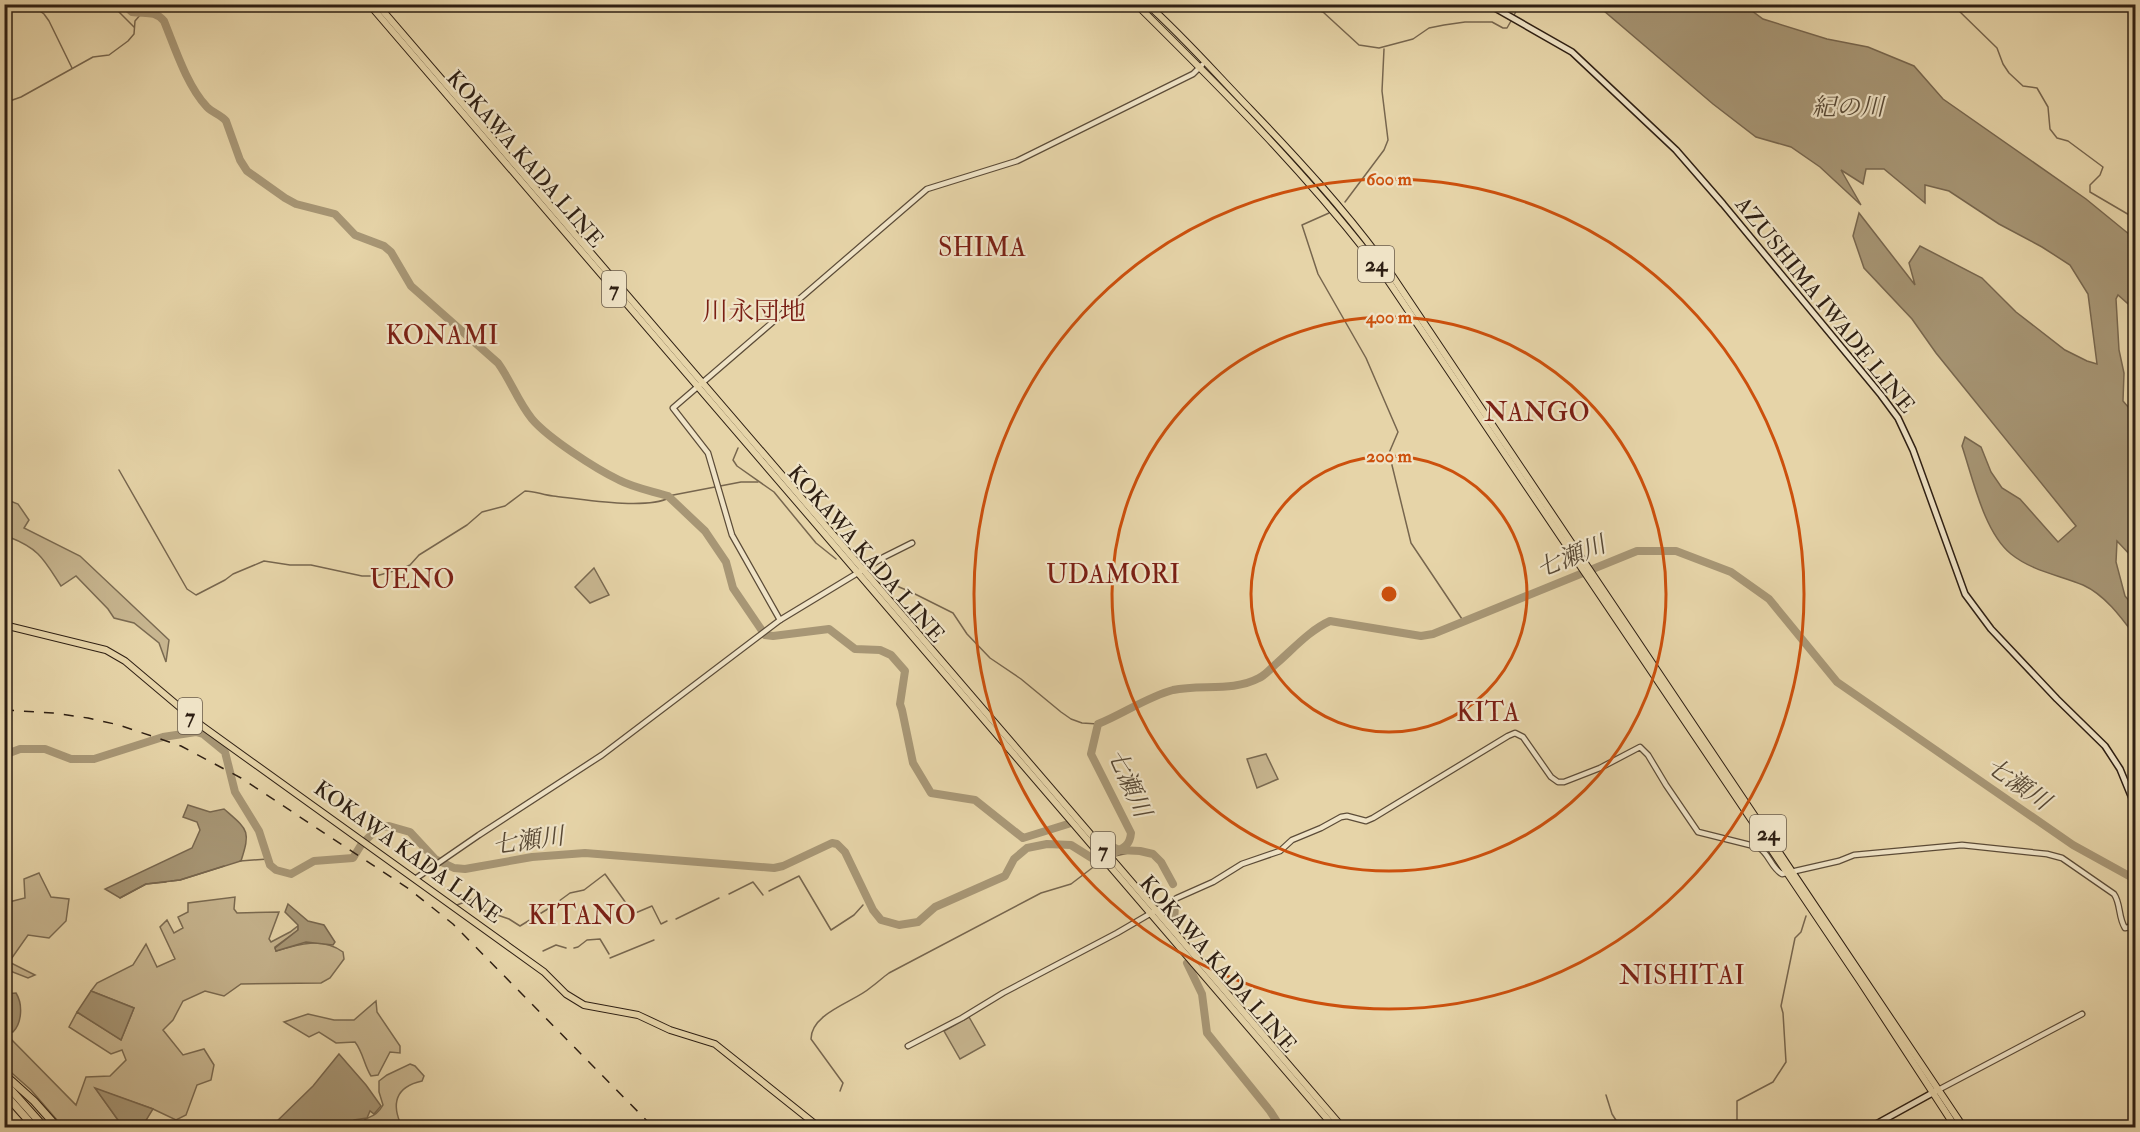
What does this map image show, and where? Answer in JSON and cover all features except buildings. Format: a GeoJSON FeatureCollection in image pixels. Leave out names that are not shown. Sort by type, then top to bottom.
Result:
{"type":"FeatureCollection","features":[{"type":"Feature","properties":{"kind":"highway"},"geometry":{"type":"LineString","coordinates":[[4,1074],[34,1101],[58,1128]]}},
{"type":"Feature","properties":{"kind":"highway"},"geometry":{"type":"LineString","coordinates":[[4,1082],[45,1128]]}},
{"type":"Feature","properties":{"kind":"highway"},"geometry":{"type":"LineString","coordinates":[[4,1093],[35,1128]]}},
{"type":"Feature","properties":{"kind":"main road","name":"KOKAWA KADA LINE"},"geometry":{"type":"LineString","coordinates":[[369,4],[1343,1128]]}},
{"type":"Feature","properties":{"kind":"main road","name":"KOKAWA KADA LINE"},"geometry":{"type":"LineString","coordinates":[[377,4],[700,384]]}},
{"type":"Feature","properties":{"kind":"main road","name":"24"},"geometry":{"type":"LineString","coordinates":[[1136,4],[1314,188],[1371,256],[1576,554],[1964,1128]]}},
{"type":"Feature","properties":{"kind":"main road","name":"24"},"geometry":{"type":"LineString","coordinates":[[1147,4],[1281,141],[1357,227],[1411,302],[1576,554]]}},
{"type":"Feature","properties":{"kind":"main road","name":"AZUSHIMA IWADE LINE"},"geometry":{"type":"LineString","coordinates":[[1488,4],[1572,52],[1676,150],[1881,395],[1898,418],[1913,450],[1965,594],[1991,628],[2057,699],[2105,746],[2120,769],[2136,808]]}},
{"type":"Feature","properties":{"kind":"main road","name":"KOKAWA KADA LINE"},"geometry":{"type":"LineString","coordinates":[[4,625],[106,650],[125,661],[202,726],[544,972],[574,1000],[584,1005],[638,1015],[670,1030],[715,1044],[820,1128]]}},
{"type":"Feature","properties":{"kind":"main road"},"geometry":{"type":"LineString","coordinates":[[2136,900],[2131,927],[2136,940]]}},
{"type":"Feature","properties":{"kind":"main road","name":"KOKAWA KADA LINE"},"geometry":{"type":"LineString","coordinates":[[1154,912],[1335,1128]]}},
{"type":"Feature","properties":{"kind":"main road","name":"24"},"geometry":{"type":"LineString","coordinates":[[1937,1091],[1956,1128]]}},
{"type":"Feature","properties":{"kind":"main road"},"geometry":{"type":"LineString","coordinates":[[1869,1128],[1937,1091]]}},
{"type":"Feature","properties":{"kind":"street"},"geometry":{"type":"LineString","coordinates":[[780,620],[732,535],[708,453],[673,408],[927,189],[1017,161],[1193,74],[1206,62]]}},
{"type":"Feature","properties":{"kind":"street"},"geometry":{"type":"LineString","coordinates":[[415,879],[604,754],[780,620],[912,543]]}},
{"type":"Feature","properties":{"kind":"street"},"geometry":{"type":"LineString","coordinates":[[908,1046],[1177,898],[1213,882],[1242,864],[1280,851],[1292,840],[1341,817],[1347,816],[1366,821],[1373,818],[1508,736],[1515,734],[1523,736],[1551,777],[1558,782],[1564,782],[1600,768],[1640,747],[1648,755],[1698,832],[1758,847],[1763,850],[1778,872],[1790,873],[1854,855],[1938,846],[1962,845],[2047,854],[2062,858],[2114,894],[2117,898],[2121,922],[2125,928],[2131,927]]}},
{"type":"Feature","properties":{"kind":"street"},"geometry":{"type":"LineString","coordinates":[[1937,1091],[2082,1014]]}},
{"type":"Feature","properties":{"kind":"shaded area"},"geometry":{"type":"Polygon","coordinates":[[[5,499],[18,504],[29,520],[24,528],[80,556],[169,640],[166,662],[159,643],[134,623],[114,618],[76,576],[61,586],[35,551],[9,537],[5,541],[5,499]]]}},
{"type":"Feature","properties":{"kind":"shaded area"},"geometry":{"type":"Polygon","coordinates":[[[594,568],[609,595],[590,603],[575,587],[594,568]]]}},
{"type":"Feature","properties":{"kind":"shaded area"},"geometry":{"type":"Polygon","coordinates":[[[1266,754],[1278,779],[1257,788],[1247,759],[1266,754]]]}},
{"type":"Feature","properties":{"kind":"shaded area"},"geometry":{"type":"Polygon","coordinates":[[[39,873],[51,897],[69,899],[66,921],[49,938],[28,935],[9,962],[35,975],[28,978],[5,969],[5,905],[25,898],[24,879],[39,873]]]}},
{"type":"Feature","properties":{"kind":"shaded area"},"geometry":{"type":"Polygon","coordinates":[[[235,897],[234,909],[237,913],[279,912],[269,939],[271,942],[299,925],[298,930],[275,947],[276,951],[302,944],[319,943],[335,947],[343,952],[344,959],[330,978],[321,983],[241,984],[224,996],[205,991],[183,1001],[173,1020],[163,1030],[183,1055],[204,1049],[214,1065],[211,1080],[197,1085],[186,1115],[176,1120],[153,1109],[96,1089],[123,1127],[63,1127],[31,1090],[5,1067],[4,1025],[10,1038],[76,1105],[86,1077],[110,1076],[126,1060],[122,1050],[111,1054],[69,1027],[77,1012],[121,1040],[134,1008],[91,991],[97,983],[133,965],[146,944],[157,967],[175,959],[160,927],[167,920],[174,933],[183,928],[178,917],[188,912],[188,903],[235,897]]]}},
{"type":"Feature","properties":{"kind":"shaded area"},"geometry":{"type":"Polygon","coordinates":[[[376,1001],[377,1012],[400,1046],[400,1053],[390,1052],[378,1075],[371,1076],[355,1042],[336,1043],[319,1032],[309,1037],[284,1022],[308,1014],[334,1020],[354,1020],[376,1001]]]}},
{"type":"Feature","properties":{"kind":"shaded area"},"geometry":{"type":"Polygon","coordinates":[[[969,1017],[985,1045],[960,1059],[944,1031],[969,1017]]]}},
{"type":"Feature","properties":{"kind":"shaded area"},"geometry":{"type":"Polygon","coordinates":[[[410,1064],[424,1076],[422,1081],[406,1087],[398,1098],[396,1104],[402,1127],[358,1127],[360,1123],[377,1113],[383,1105],[379,1092],[379,1081],[410,1064]]]}},
{"type":"Feature","properties":{"kind":"water","name":"紀の川"},"geometry":{"type":"Polygon","coordinates":[[[1597,5],[1744,5],[1763,19],[1827,39],[1868,47],[1914,66],[1943,99],[2086,199],[2135,239],[2135,310],[2118,295],[2116,299],[2119,350],[2124,373],[2123,401],[2135,415],[2135,560],[2117,541],[2116,562],[2125,596],[2135,608],[2135,636],[2112,607],[2091,589],[2028,565],[2011,554],[2002,544],[1987,519],[1975,489],[1962,446],[1965,437],[1981,447],[1991,472],[2002,488],[2020,499],[2058,542],[2076,526],[1936,353],[1912,319],[1864,268],[1853,236],[1859,213],[1915,285],[1909,263],[1920,246],[1982,278],[2016,312],[2065,350],[2097,364],[2088,294],[2070,265],[1999,224],[1949,191],[1925,185],[1925,203],[1884,169],[1866,169],[1863,184],[1841,170],[1861,205],[1820,167],[1791,147],[1756,137],[1713,104],[1597,5]]]}},
{"type":"Feature","properties":{"kind":"water"},"geometry":{"type":"Polygon","coordinates":[[[188,805],[210,812],[224,809],[243,827],[246,843],[241,861],[180,880],[146,884],[120,898],[105,889],[192,848],[200,830],[197,822],[183,817],[188,805]]]}},
{"type":"Feature","properties":{"kind":"water"},"geometry":{"type":"Polygon","coordinates":[[[288,904],[308,921],[324,925],[335,942],[333,945],[306,942],[276,951],[275,948],[298,930],[298,925],[285,912],[288,904]]]}},
{"type":"Feature","properties":{"kind":"water"},"geometry":{"type":"Polygon","coordinates":[[[91,991],[134,1008],[121,1040],[77,1012],[91,991]]]}},
{"type":"Feature","properties":{"kind":"water"},"geometry":{"type":"Polygon","coordinates":[[[16,993],[20,1002],[20,1019],[13,1032],[8,1032],[5,1025],[5,994],[16,993]]]}},
{"type":"Feature","properties":{"kind":"water"},"geometry":{"type":"Polygon","coordinates":[[[339,1054],[381,1106],[374,1114],[370,1111],[367,1118],[354,1120],[349,1127],[271,1127],[313,1086],[339,1054]]]}},
{"type":"Feature","properties":{"kind":"water"},"geometry":{"type":"Polygon","coordinates":[[[95,1088],[153,1109],[142,1127],[123,1127],[95,1088]]]}},
{"type":"Feature","properties":{"kind":"waterway"},"geometry":{"type":"LineString","coordinates":[[30,4],[44,14],[49,21],[72,68]]}},
{"type":"Feature","properties":{"kind":"waterway"},"geometry":{"type":"LineString","coordinates":[[111,4],[134,27]]}},
{"type":"Feature","properties":{"kind":"waterway"},"geometry":{"type":"LineString","coordinates":[[123,4],[132,12],[153,14],[164,21],[193,88],[207,107],[226,121],[240,160],[247,171],[296,204],[335,214],[355,235],[384,246],[391,252],[411,286],[498,363],[532,419],[560,444],[619,480],[668,496],[705,531],[726,562],[733,588],[765,635],[829,629],[855,649],[880,650],[891,655],[905,671],[900,704],[913,763],[931,793],[975,800],[1023,838],[1068,824]]}},
{"type":"Feature","properties":{"kind":"waterway"},"geometry":{"type":"LineString","coordinates":[[1300,4],[1323,12],[1359,45],[1379,48],[1413,39],[1429,28],[1465,22],[1492,22],[1507,28],[1511,21]]}},
{"type":"Feature","properties":{"kind":"waterway"},"geometry":{"type":"LineString","coordinates":[[1513,17],[1520,4]]}},
{"type":"Feature","properties":{"kind":"waterway"},"geometry":{"type":"LineString","coordinates":[[1949,4],[1997,48],[2009,73],[2023,86],[2037,88],[2048,107],[2050,129],[2057,138],[2068,141],[2103,167],[2100,175],[2090,185],[2090,192],[2136,221]]}},
{"type":"Feature","properties":{"kind":"waterway"},"geometry":{"type":"LineString","coordinates":[[4,103],[21,97],[93,57],[109,55],[134,34],[135,21],[141,14]]}},
{"type":"Feature","properties":{"kind":"waterway"},"geometry":{"type":"LineString","coordinates":[[1345,202],[1384,150],[1388,140],[1382,91],[1384,49]]}},
{"type":"Feature","properties":{"kind":"waterway"},"geometry":{"type":"LineString","coordinates":[[1329,213],[1302,225],[1318,274],[1366,358],[1398,432],[1389,453],[1411,543],[1464,622]]}},
{"type":"Feature","properties":{"kind":"waterway"},"geometry":{"type":"LineString","coordinates":[[738,448],[733,460],[737,466],[774,492],[816,543],[836,559]]}},
{"type":"Feature","properties":{"kind":"waterway"},"geometry":{"type":"LineString","coordinates":[[119,470],[187,589],[196,595],[233,574],[264,561],[311,565],[362,576],[376,576],[401,569],[467,525],[482,512],[505,506],[525,491],[612,503],[645,503],[669,498]]}},
{"type":"Feature","properties":{"kind":"waterway"},"geometry":{"type":"LineString","coordinates":[[668,496],[741,482],[758,482]]}},
{"type":"Feature","properties":{"kind":"waterway","name":"七瀬川"},"geometry":{"type":"LineString","coordinates":[[1114,853],[1126,846],[1131,833],[1091,754],[1098,724],[1173,690],[1239,685],[1259,678],[1309,635],[1330,621],[1421,636],[1433,634],[1637,551],[1676,551],[1731,572],[1769,599],[1837,682],[2073,845],[2131,877]]}},
{"type":"Feature","properties":{"kind":"waterway"},"geometry":{"type":"LineString","coordinates":[[880,579],[953,613],[967,634],[990,658],[1021,679],[1071,719],[1082,723],[1098,724]]}},
{"type":"Feature","properties":{"kind":"waterway","name":"七瀬川"},"geometry":{"type":"LineString","coordinates":[[4,755],[20,749],[45,749],[71,759],[94,759],[163,737],[196,732],[203,734],[225,752],[235,792],[259,831],[270,865],[276,870],[291,874],[314,861],[353,858],[361,845],[378,828],[389,826],[410,832],[435,859],[454,868],[465,869],[532,857],[585,853],[774,868],[832,843],[837,844],[845,852],[873,910],[881,920],[899,925],[918,922],[935,907],[1005,876],[1014,859],[1027,848],[1047,844],[1071,845],[1095,860],[1098,859]]}},
{"type":"Feature","properties":{"kind":"waterway"},"geometry":{"type":"LineString","coordinates":[[1106,844],[1119,850],[1153,854],[1161,862],[1173,884]]}},
{"type":"Feature","properties":{"kind":"waterway"},"geometry":{"type":"LineString","coordinates":[[1115,856],[1133,852]]}},
{"type":"Feature","properties":{"kind":"waterway"},"geometry":{"type":"LineString","coordinates":[[240,861],[268,859]]}},
{"type":"Feature","properties":{"kind":"waterway"},"geometry":{"type":"LineString","coordinates":[[840,1091],[843,1083],[811,1039],[813,1030],[825,1015],[863,993],[889,973],[1041,893],[1071,884],[1100,862]]}},
{"type":"Feature","properties":{"kind":"waterway"},"geometry":{"type":"LineString","coordinates":[[171,881],[224,866]]}},
{"type":"Feature","properties":{"kind":"waterway"},"geometry":{"type":"LineString","coordinates":[[555,904],[570,893],[584,890],[605,874],[631,910]]}},
{"type":"Feature","properties":{"kind":"waterway"},"geometry":{"type":"LineString","coordinates":[[769,891],[799,876],[831,930],[854,915],[863,905]]}},
{"type":"Feature","properties":{"kind":"waterway"},"geometry":{"type":"LineString","coordinates":[[120,898],[146,884],[166,882]]}},
{"type":"Feature","properties":{"kind":"waterway"},"geometry":{"type":"LineString","coordinates":[[729,894],[753,882],[763,895]]}},
{"type":"Feature","properties":{"kind":"waterway"},"geometry":{"type":"LineString","coordinates":[[457,905],[475,898],[480,909],[509,919],[520,926],[551,907]]}},
{"type":"Feature","properties":{"kind":"waterway"},"geometry":{"type":"LineString","coordinates":[[676,919],[719,898]]}},
{"type":"Feature","properties":{"kind":"waterway"},"geometry":{"type":"LineString","coordinates":[[1174,924],[1175,904]]}},
{"type":"Feature","properties":{"kind":"waterway"},"geometry":{"type":"LineString","coordinates":[[633,914],[652,906],[661,924],[667,921]]}},
{"type":"Feature","properties":{"kind":"waterway"},"geometry":{"type":"LineString","coordinates":[[1737,1128],[1737,1101],[1773,1082],[1786,1062],[1781,1006],[1795,938],[1801,932],[1806,916]]}},
{"type":"Feature","properties":{"kind":"waterway"},"geometry":{"type":"LineString","coordinates":[[574,948],[587,940],[600,939],[609,954]]}},
{"type":"Feature","properties":{"kind":"waterway"},"geometry":{"type":"LineString","coordinates":[[610,958],[654,940]]}},
{"type":"Feature","properties":{"kind":"waterway"},"geometry":{"type":"LineString","coordinates":[[543,951],[556,945],[566,948]]}},
{"type":"Feature","properties":{"kind":"waterway"},"geometry":{"type":"LineString","coordinates":[[1187,963],[1202,994],[1207,1033],[1281,1128]]}},
{"type":"Feature","properties":{"kind":"waterway"},"geometry":{"type":"LineString","coordinates":[[1606,1095],[1612,1114],[1621,1128]]}},
{"type":"Feature","properties":{"kind":"railway"},"geometry":{"type":"LineString","coordinates":[[4,710],[53,713],[119,725],[181,746],[241,778],[409,889],[453,924],[654,1128]]}},
{"type":"Feature","properties":{"kind":"district","name":"SHIMA"},"geometry":{"type":"Point","coordinates":[982,248]}},
{"type":"Feature","properties":{"kind":"district","name":"川永団地"},"geometry":{"type":"Point","coordinates":[754,312]}},
{"type":"Feature","properties":{"kind":"district","name":"KONAMI"},"geometry":{"type":"Point","coordinates":[442,336]}},
{"type":"Feature","properties":{"kind":"district","name":"NANGO"},"geometry":{"type":"Point","coordinates":[1537,413]}},
{"type":"Feature","properties":{"kind":"district","name":"UDAMORI"},"geometry":{"type":"Point","coordinates":[1113,575]}},
{"type":"Feature","properties":{"kind":"district","name":"UENO"},"geometry":{"type":"Point","coordinates":[412,580]}},
{"type":"Feature","properties":{"kind":"district","name":"KITA"},"geometry":{"type":"Point","coordinates":[1488,713]}},
{"type":"Feature","properties":{"kind":"district","name":"KITANO"},"geometry":{"type":"Point","coordinates":[582,916]}},
{"type":"Feature","properties":{"kind":"district","name":"NISHITAI"},"geometry":{"type":"Point","coordinates":[1682,976]}}]}
